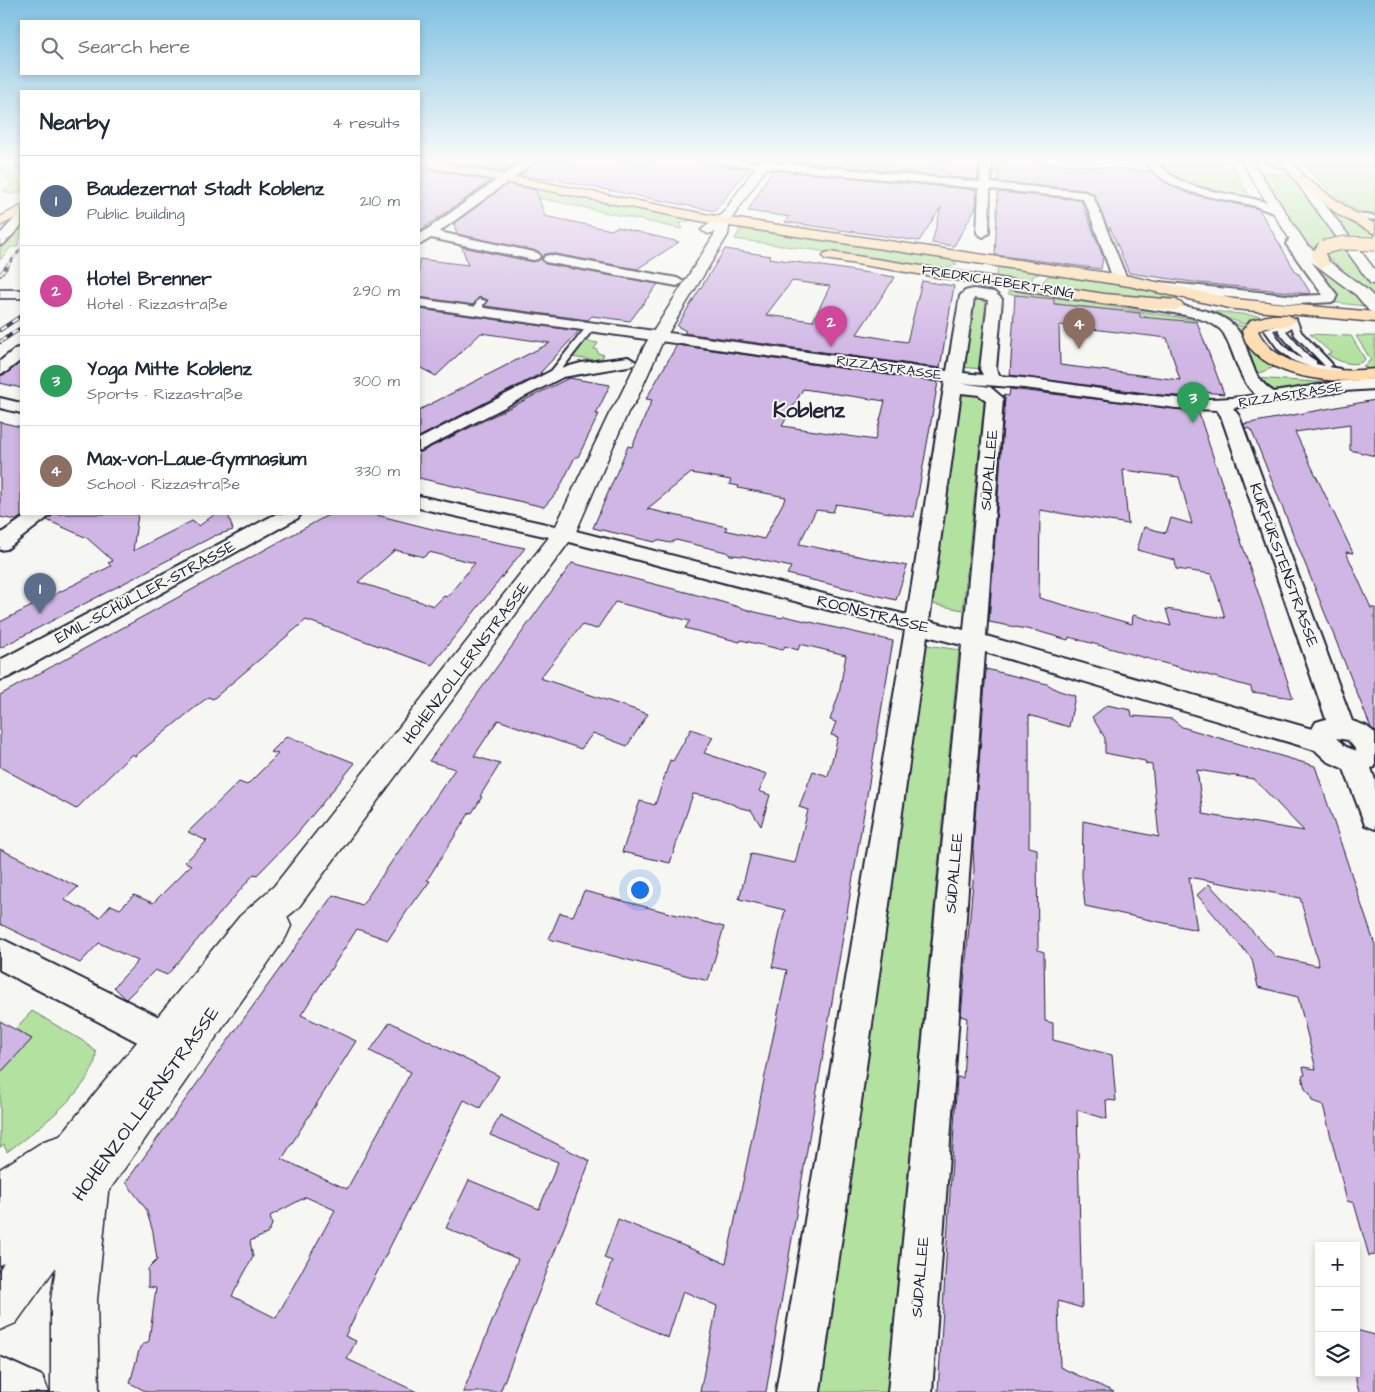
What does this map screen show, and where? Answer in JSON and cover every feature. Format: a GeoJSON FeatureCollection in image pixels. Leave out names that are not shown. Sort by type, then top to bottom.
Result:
{"type":"FeatureCollection","features":[{"type":"Feature","properties":{"kind":"main road","name":"FRIEDRICH-EBERT-RING"},"geometry":{"type":"LineString","coordinates":[[756,226],[1120,279],[1234,304],[1366,319]]}},
{"type":"Feature","properties":{"kind":"main road"},"geometry":{"type":"LineString","coordinates":[[700,235],[724,240]]}},
{"type":"Feature","properties":{"kind":"main road"},"geometry":{"type":"LineString","coordinates":[[1323,264],[1318,254],[1324,247],[1342,243],[1375,244]]}},
{"type":"Feature","properties":{"kind":"main road","name":"FRIEDRICH-EBERT-RING"},"geometry":{"type":"LineString","coordinates":[[812,253],[1131,302],[1366,319]]}},
{"type":"Feature","properties":{"kind":"main road"},"geometry":{"type":"LineString","coordinates":[[927,271],[954,269],[964,266],[963,261],[951,255]]}},
{"type":"Feature","properties":{"kind":"main road"},"geometry":{"type":"LineString","coordinates":[[1046,290],[1037,283],[1039,277],[1049,273],[1066,272]]}},
{"type":"Feature","properties":{"kind":"main road"},"geometry":{"type":"LineString","coordinates":[[1366,319],[1260,322],[1252,327],[1250,331],[1253,342],[1266,353],[1293,366],[1369,381]]}},
{"type":"Feature","properties":{"kind":"street"},"geometry":{"type":"LineString","coordinates":[[0,241],[14,226]]}},
{"type":"Feature","properties":{"kind":"street"},"geometry":{"type":"LineString","coordinates":[[424,237],[439,226]]}},
{"type":"Feature","properties":{"kind":"street","name":"HOHENZOLLERNSTRASSE"},"geometry":{"type":"LineString","coordinates":[[619,412],[618,400],[633,345],[677,282],[700,235],[713,226]]}},
{"type":"Feature","properties":{"kind":"street","name":"HOHENZOLLERNSTRASSE"},"geometry":{"type":"LineString","coordinates":[[0,1307],[83,1164],[163,1038],[252,926],[286,897],[564,534],[619,412],[627,401],[659,336],[724,240],[724,226]]}},
{"type":"Feature","properties":{"kind":"street"},"geometry":{"type":"LineString","coordinates":[[983,226],[983,233]]}},
{"type":"Feature","properties":{"kind":"street"},"geometry":{"type":"LineString","coordinates":[[1100,226],[1120,279]]}},
{"type":"Feature","properties":{"kind":"street"},"geometry":{"type":"LineString","coordinates":[[1287,226],[1304,250],[1361,292],[1375,308]]}},
{"type":"Feature","properties":{"kind":"street"},"geometry":{"type":"LineString","coordinates":[[1335,226],[1375,280]]}},
{"type":"Feature","properties":{"kind":"street"},"geometry":{"type":"LineString","coordinates":[[424,237],[530,259]]}},
{"type":"Feature","properties":{"kind":"street","name":"FRIEDRICH-EBERT-RING"},"geometry":{"type":"LineString","coordinates":[[1146,284],[1287,300],[1322,301],[1329,299],[1330,295],[1294,248],[1292,244],[1295,239]]}},
{"type":"Feature","properties":{"kind":"street"},"geometry":{"type":"LineString","coordinates":[[550,259],[677,282]]}},
{"type":"Feature","properties":{"kind":"street"},"geometry":{"type":"LineString","coordinates":[[798,1392],[967,296],[970,293],[981,294],[995,299],[988,369],[995,382]]}},
{"type":"Feature","properties":{"kind":"street"},"geometry":{"type":"LineString","coordinates":[[0,294],[20,294]]}},
{"type":"Feature","properties":{"kind":"street"},"geometry":{"type":"LineString","coordinates":[[1131,302],[1149,308],[1199,315],[1223,324],[1232,333],[1255,387],[1272,398]]}},
{"type":"Feature","properties":{"kind":"street","name":"RIZZASTRASSE"},"geometry":{"type":"LineString","coordinates":[[420,303],[481,306],[591,327],[954,382],[1031,384],[1181,404],[1222,405],[1369,381]]}},
{"type":"Feature","properties":{"kind":"street"},"geometry":{"type":"LineString","coordinates":[[0,369],[20,353]]}},
{"type":"Feature","properties":{"kind":"street"},"geometry":{"type":"LineString","coordinates":[[420,445],[551,377],[575,369],[628,362]]}},
{"type":"Feature","properties":{"kind":"street","name":"SÜDALLEE"},"geometry":{"type":"LineString","coordinates":[[910,1392],[994,398],[984,391],[954,382]]}},
{"type":"Feature","properties":{"kind":"street"},"geometry":{"type":"LineString","coordinates":[[0,403],[20,408]]}},
{"type":"Feature","properties":{"kind":"street","name":"KURFÜRSTENSTRASSE"},"geometry":{"type":"LineString","coordinates":[[1222,405],[1230,416],[1333,735]]}},
{"type":"Feature","properties":{"kind":"street","name":"ROONSTRASSE"},"geometry":{"type":"LineString","coordinates":[[420,502],[564,534],[1333,735],[1362,737],[1367,754]]}},
{"type":"Feature","properties":{"kind":"street"},"geometry":{"type":"LineString","coordinates":[[0,544],[41,515]]}},
{"type":"Feature","properties":{"kind":"street","name":"EMIL-SCHÜLLER-STRASSE"},"geometry":{"type":"LineString","coordinates":[[0,671],[289,515]]}},
{"type":"Feature","properties":{"kind":"street"},"geometry":{"type":"LineString","coordinates":[[1367,754],[1375,817]]}},
{"type":"Feature","properties":{"kind":"street","name":"HOHENZOLLERNSTRASSE"},"geometry":{"type":"LineString","coordinates":[[0,1243],[83,1164],[271,931],[286,897]]}},
{"type":"Feature","properties":{"kind":"street"},"geometry":{"type":"LineString","coordinates":[[0,953],[163,1038]]}},
{"type":"Feature","properties":{"kind":"street"},"geometry":{"type":"LineString","coordinates":[[0,1193],[83,1164],[74,1300],[75,1392]]}},
{"type":"Feature","properties":{"kind":"street"},"geometry":{"type":"LineString","coordinates":[[0,1379],[26,1392]]}},
{"type":"Feature","properties":{"kind":"lane"},"geometry":{"type":"LineString","coordinates":[[1293,322],[1284,328],[1283,332],[1304,357],[1324,369]]}},
{"type":"Feature","properties":{"kind":"lane"},"geometry":{"type":"LineString","coordinates":[[1293,322],[1268,329],[1291,358],[1306,365],[1336,371],[1369,381]]}},
{"type":"Feature","properties":{"kind":"lane"},"geometry":{"type":"LineString","coordinates":[[1293,322],[1298,333],[1319,358],[1336,371]]}},
{"type":"Feature","properties":{"kind":"lane"},"geometry":{"type":"LineString","coordinates":[[551,377],[591,327]]}},
{"type":"Feature","properties":{"kind":"green space"},"geometry":{"type":"Polygon","coordinates":[[[20,226],[20,239],[17,247],[11,247],[0,260],[0,249],[20,226]]]}},
{"type":"Feature","properties":{"kind":"green space"},"geometry":{"type":"Polygon","coordinates":[[[667,226],[681,226],[683,228],[667,226]]]}},
{"type":"Feature","properties":{"kind":"green space"},"geometry":{"type":"Polygon","coordinates":[[[1293,226],[1329,226],[1340,241],[1318,245],[1311,252],[1293,226]]]}},
{"type":"Feature","properties":{"kind":"green space"},"geometry":{"type":"Polygon","coordinates":[[[1338,226],[1366,226],[1375,232],[1375,242],[1354,241],[1338,226]]]}},
{"type":"Feature","properties":{"kind":"green space"},"geometry":{"type":"Polygon","coordinates":[[[741,228],[948,259],[957,264],[951,267],[938,268],[735,239],[741,228]]]}},
{"type":"Feature","properties":{"kind":"green space"},"geometry":{"type":"Polygon","coordinates":[[[1345,246],[1375,288],[1375,299],[1326,255],[1326,252],[1345,246]]]}},
{"type":"Feature","properties":{"kind":"green space"},"geometry":{"type":"Polygon","coordinates":[[[1306,255],[1348,288],[1365,306],[1330,302],[1336,298],[1306,255]]]}},
{"type":"Feature","properties":{"kind":"green space"},"geometry":{"type":"Polygon","coordinates":[[[999,265],[1044,272],[1033,276],[1033,284],[995,279],[999,265]]]}},
{"type":"Feature","properties":{"kind":"green space"},"geometry":{"type":"Polygon","coordinates":[[[1048,276],[1061,276],[1124,285],[1182,298],[1129,298],[1048,286],[1043,281],[1048,276]]]}},
{"type":"Feature","properties":{"kind":"green space"},"geometry":{"type":"Polygon","coordinates":[[[1013,291],[1196,320],[1197,322],[1150,319],[1140,313],[1051,303],[1050,299],[1008,294],[1008,292],[1013,291]]]}},
{"type":"Feature","properties":{"kind":"green space"},"geometry":{"type":"Polygon","coordinates":[[[970,297],[990,298],[983,369],[960,367],[970,297]]]}},
{"type":"Feature","properties":{"kind":"green space"},"geometry":{"type":"Polygon","coordinates":[[[1184,308],[1260,316],[1261,318],[1247,325],[1218,315],[1184,308]]]}},
{"type":"Feature","properties":{"kind":"green space"},"geometry":{"type":"Polygon","coordinates":[[[1217,317],[1245,327],[1244,331],[1281,364],[1260,373],[1253,373],[1217,317]]]}},
{"type":"Feature","properties":{"kind":"green space"},"geometry":{"type":"Polygon","coordinates":[[[1310,334],[1351,336],[1365,359],[1352,364],[1336,359],[1327,354],[1331,353],[1310,334]]]}},
{"type":"Feature","properties":{"kind":"green space"},"geometry":{"type":"Polygon","coordinates":[[[1356,336],[1375,336],[1375,369],[1371,371],[1363,366],[1371,360],[1356,336]]]}},
{"type":"Feature","properties":{"kind":"green space"},"geometry":{"type":"Polygon","coordinates":[[[584,341],[598,343],[594,349],[604,355],[602,358],[592,360],[571,357],[584,341]]]}},
{"type":"Feature","properties":{"kind":"green space"},"geometry":{"type":"Polygon","coordinates":[[[1254,378],[1316,382],[1342,381],[1343,383],[1283,393],[1270,392],[1254,378]]]}},
{"type":"Feature","properties":{"kind":"green space"},"geometry":{"type":"Polygon","coordinates":[[[960,389],[985,393],[963,610],[927,603],[960,389]]]}},
{"type":"Feature","properties":{"kind":"green space"},"geometry":{"type":"Polygon","coordinates":[[[921,644],[959,650],[887,1392],[820,1392],[921,644]]]}},
{"type":"Feature","properties":{"kind":"green space"},"geometry":{"type":"Polygon","coordinates":[[[32,1011],[83,1041],[96,1052],[94,1065],[75,1094],[62,1108],[7,1152],[4,1145],[0,1147],[0,1073],[32,1039],[15,1029],[32,1011]]]}},
{"type":"Feature","properties":{"kind":"building"},"geometry":{"type":"Polygon","coordinates":[[[455,226],[592,226],[611,230],[617,227],[679,242],[637,269],[550,253],[545,254],[541,258],[545,264],[658,284],[630,321],[592,316],[588,320],[485,306],[488,300],[480,297],[473,305],[420,297],[420,259],[468,265],[462,247],[533,262],[540,260],[542,255],[538,251],[457,234],[455,226]]]}},
{"type":"Feature","properties":{"kind":"building"},"geometry":{"type":"Polygon","coordinates":[[[813,226],[929,226],[919,241],[813,226]]]}},
{"type":"Feature","properties":{"kind":"building"},"geometry":{"type":"Polygon","coordinates":[[[936,226],[965,226],[954,246],[932,243],[936,226]]]}},
{"type":"Feature","properties":{"kind":"building"},"geometry":{"type":"Polygon","coordinates":[[[996,226],[1091,226],[1103,257],[1101,269],[995,255],[996,226]]]}},
{"type":"Feature","properties":{"kind":"building"},"geometry":{"type":"Polygon","coordinates":[[[1107,226],[1269,226],[1311,294],[1200,283],[1129,273],[1110,227],[1109,231],[1107,226]]]}},
{"type":"Feature","properties":{"kind":"building"},"geometry":{"type":"Polygon","coordinates":[[[725,249],[771,256],[769,258],[895,277],[857,334],[887,339],[907,342],[922,281],[954,286],[940,368],[684,333],[686,331],[677,326],[725,249]],[[792,281],[766,315],[813,321],[830,286],[792,281]]]}},
{"type":"Feature","properties":{"kind":"building"},"geometry":{"type":"Polygon","coordinates":[[[1015,295],[1054,299],[1054,304],[1140,313],[1140,317],[1197,322],[1224,394],[1192,391],[1194,397],[1161,395],[1010,375],[1015,295]],[[1059,325],[1060,365],[1180,380],[1167,338],[1059,325]]]}},
{"type":"Feature","properties":{"kind":"building"},"geometry":{"type":"Polygon","coordinates":[[[420,309],[579,331],[540,373],[542,373],[420,436],[420,409],[550,343],[481,333],[436,376],[420,368],[420,309]]]}},
{"type":"Feature","properties":{"kind":"building"},"geometry":{"type":"Polygon","coordinates":[[[677,345],[938,382],[914,517],[836,504],[833,512],[816,510],[799,544],[907,566],[896,600],[787,574],[791,567],[743,556],[730,555],[726,552],[676,540],[670,543],[657,540],[655,542],[593,528],[628,446],[632,447],[652,400],[646,399],[677,345]],[[803,389],[782,426],[875,440],[885,401],[803,389]],[[691,473],[647,509],[727,527],[725,530],[764,539],[786,497],[738,488],[739,486],[729,484],[731,480],[691,473]]]}},
{"type":"Feature","properties":{"kind":"building"},"geometry":{"type":"Polygon","coordinates":[[[20,363],[20,388],[0,383],[0,376],[20,363]]]}},
{"type":"Feature","properties":{"kind":"building"},"geometry":{"type":"Polygon","coordinates":[[[569,378],[610,385],[596,414],[599,414],[578,457],[575,457],[558,491],[544,507],[420,478],[420,452],[569,378]]]}},
{"type":"Feature","properties":{"kind":"building"},"geometry":{"type":"Polygon","coordinates":[[[1010,389],[1198,411],[1293,698],[1252,692],[1251,687],[1069,637],[1068,640],[1037,631],[989,622],[1005,398],[1003,395],[1009,396],[1010,389]],[[1123,470],[1128,524],[1040,510],[1039,598],[1132,624],[1133,615],[1171,626],[1166,609],[1225,618],[1212,574],[1176,569],[1175,560],[1137,550],[1144,527],[1166,533],[1171,518],[1192,524],[1179,477],[1123,470]]]}},
{"type":"Feature","properties":{"kind":"building"},"geometry":{"type":"Polygon","coordinates":[[[1375,400],[1375,456],[1350,450],[1350,424],[1295,432],[1353,553],[1346,552],[1371,608],[1375,608],[1375,731],[1371,728],[1251,429],[1245,428],[1244,424],[1375,400]]]}},
{"type":"Feature","properties":{"kind":"building"},"geometry":{"type":"Polygon","coordinates":[[[0,422],[20,427],[21,517],[16,520],[0,517],[0,422]]]}},
{"type":"Feature","properties":{"kind":"building"},"geometry":{"type":"Polygon","coordinates":[[[53,515],[138,515],[133,551],[192,521],[199,526],[214,515],[228,515],[233,530],[214,536],[0,648],[0,622],[111,566],[108,563],[113,561],[87,538],[47,520],[53,515]]]}},
{"type":"Feature","properties":{"kind":"building"},"geometry":{"type":"Polygon","coordinates":[[[328,515],[377,515],[432,529],[525,548],[432,665],[306,620],[213,699],[208,697],[135,756],[132,754],[76,809],[0,767],[0,695],[328,515]],[[395,550],[358,582],[434,606],[444,596],[447,597],[475,563],[429,552],[424,557],[395,550]]]}},
{"type":"Feature","properties":{"kind":"building"},"geometry":{"type":"Polygon","coordinates":[[[572,563],[705,597],[755,612],[782,618],[784,616],[893,641],[766,1392],[700,1392],[717,1306],[683,1291],[668,1338],[596,1304],[612,1261],[604,1258],[618,1219],[726,1263],[787,970],[772,967],[785,910],[739,899],[751,854],[795,863],[808,810],[799,807],[813,771],[828,776],[838,737],[831,735],[836,722],[830,720],[839,694],[846,655],[800,644],[798,650],[785,646],[783,650],[741,640],[740,642],[685,628],[690,621],[615,602],[597,629],[582,625],[540,678],[648,714],[627,746],[593,733],[581,749],[498,720],[474,756],[500,764],[472,813],[470,812],[427,880],[430,881],[417,899],[415,899],[388,940],[357,929],[301,1015],[356,1041],[282,1159],[347,1189],[411,1072],[370,1051],[390,1022],[499,1076],[480,1108],[464,1100],[345,1336],[356,1341],[347,1359],[417,1392],[147,1392],[130,1383],[140,1347],[149,1341],[156,1288],[148,1287],[148,1269],[157,1260],[153,1232],[146,1209],[126,1182],[333,895],[362,905],[455,769],[429,761],[572,563]],[[306,1197],[270,1216],[272,1225],[267,1234],[250,1241],[253,1257],[232,1296],[276,1318],[335,1210],[306,1197]]]}},
{"type":"Feature","properties":{"kind":"building"},"geometry":{"type":"Polygon","coordinates":[[[986,669],[1047,684],[1057,690],[1075,696],[1069,727],[1029,715],[1029,847],[1037,849],[1038,950],[1044,952],[1045,1021],[1053,1023],[1053,1040],[1112,1055],[1116,1101],[1106,1100],[1107,1119],[1077,1110],[1082,1308],[1058,1301],[1060,1367],[1114,1392],[938,1392],[957,1077],[963,1078],[967,1018],[961,1016],[974,871],[973,846],[986,669]]]}},
{"type":"Feature","properties":{"kind":"building"},"geometry":{"type":"Polygon","coordinates":[[[1107,705],[1131,710],[1132,716],[1172,719],[1182,727],[1315,766],[1375,945],[1375,1255],[1369,1256],[1354,1203],[1347,1201],[1323,1105],[1312,1101],[1310,1094],[1305,1089],[1302,1076],[1305,1075],[1303,1067],[1316,1069],[1298,997],[1258,987],[1252,959],[1197,895],[1209,884],[1276,957],[1319,966],[1300,898],[1189,877],[1197,930],[1085,906],[1082,876],[1083,821],[1159,837],[1152,765],[1146,764],[1145,761],[1105,753],[1105,738],[1092,717],[1107,705]],[[1197,770],[1203,814],[1304,831],[1254,779],[1197,770]]]}},
{"type":"Feature","properties":{"kind":"building"},"geometry":{"type":"Polygon","coordinates":[[[691,729],[713,737],[704,753],[767,774],[759,791],[770,795],[761,826],[751,810],[741,808],[718,798],[693,794],[670,863],[622,852],[640,801],[655,805],[670,760],[673,761],[691,729]]]}},
{"type":"Feature","properties":{"kind":"building"},"geometry":{"type":"Polygon","coordinates":[[[287,736],[355,763],[296,835],[257,875],[254,874],[167,975],[155,970],[126,999],[114,987],[138,961],[99,943],[80,963],[0,924],[0,849],[78,887],[64,900],[100,917],[111,905],[120,909],[134,895],[153,903],[191,865],[185,862],[207,841],[188,832],[239,782],[247,785],[278,754],[271,752],[287,736]]]}},
{"type":"Feature","properties":{"kind":"building"},"geometry":{"type":"Polygon","coordinates":[[[584,891],[724,927],[708,981],[549,939],[560,913],[573,916],[584,891]]]}},
{"type":"Feature","properties":{"kind":"building"},"geometry":{"type":"Polygon","coordinates":[[[0,1021],[32,1039],[0,1073],[0,1021]]]}},
{"type":"Feature","properties":{"kind":"building"},"geometry":{"type":"Polygon","coordinates":[[[500,1115],[590,1161],[500,1392],[463,1392],[518,1259],[446,1228],[469,1180],[539,1209],[558,1162],[490,1135],[500,1115]]]}},
{"type":"Feature","properties":{"kind":"building"},"geometry":{"type":"Polygon","coordinates":[[[1360,1331],[1375,1335],[1375,1392],[1359,1392],[1356,1377],[1360,1377],[1360,1331]]]}},
{"type":"Feature","properties":{"kind":"railway"},"geometry":{"type":"LineString","coordinates":[[7,266],[20,250]]}},
{"type":"Feature","properties":{"kind":"railway"},"geometry":{"type":"LineString","coordinates":[[0,275],[8,265]]}},
{"type":"Feature","properties":{"kind":"railway"},"geometry":{"type":"LineString","coordinates":[[0,330],[20,317]]}},
{"type":"Feature","properties":{"kind":"railway"},"geometry":{"type":"LineString","coordinates":[[0,342],[20,329]]}},
{"type":"Feature","properties":{"kind":"place","name":"Hotel Brenner"},"geometry":{"type":"Point","coordinates":[831,347]}},
{"type":"Feature","properties":{"kind":"place","name":"Max-von-Laue-Gymnasium"},"geometry":{"type":"Point","coordinates":[1079,349]}},
{"type":"Feature","properties":{"kind":"place","name":"Yoga Mitte Koblenz"},"geometry":{"type":"Point","coordinates":[1193,423]}},
{"type":"Feature","properties":{"kind":"place","name":"Baudezernat Stadt Koblenz"},"geometry":{"type":"Point","coordinates":[40,614]}},
{"type":"Feature","properties":{"kind":"district","name":"Koblenz"},"geometry":{"type":"Point","coordinates":[809,410]}}]}
